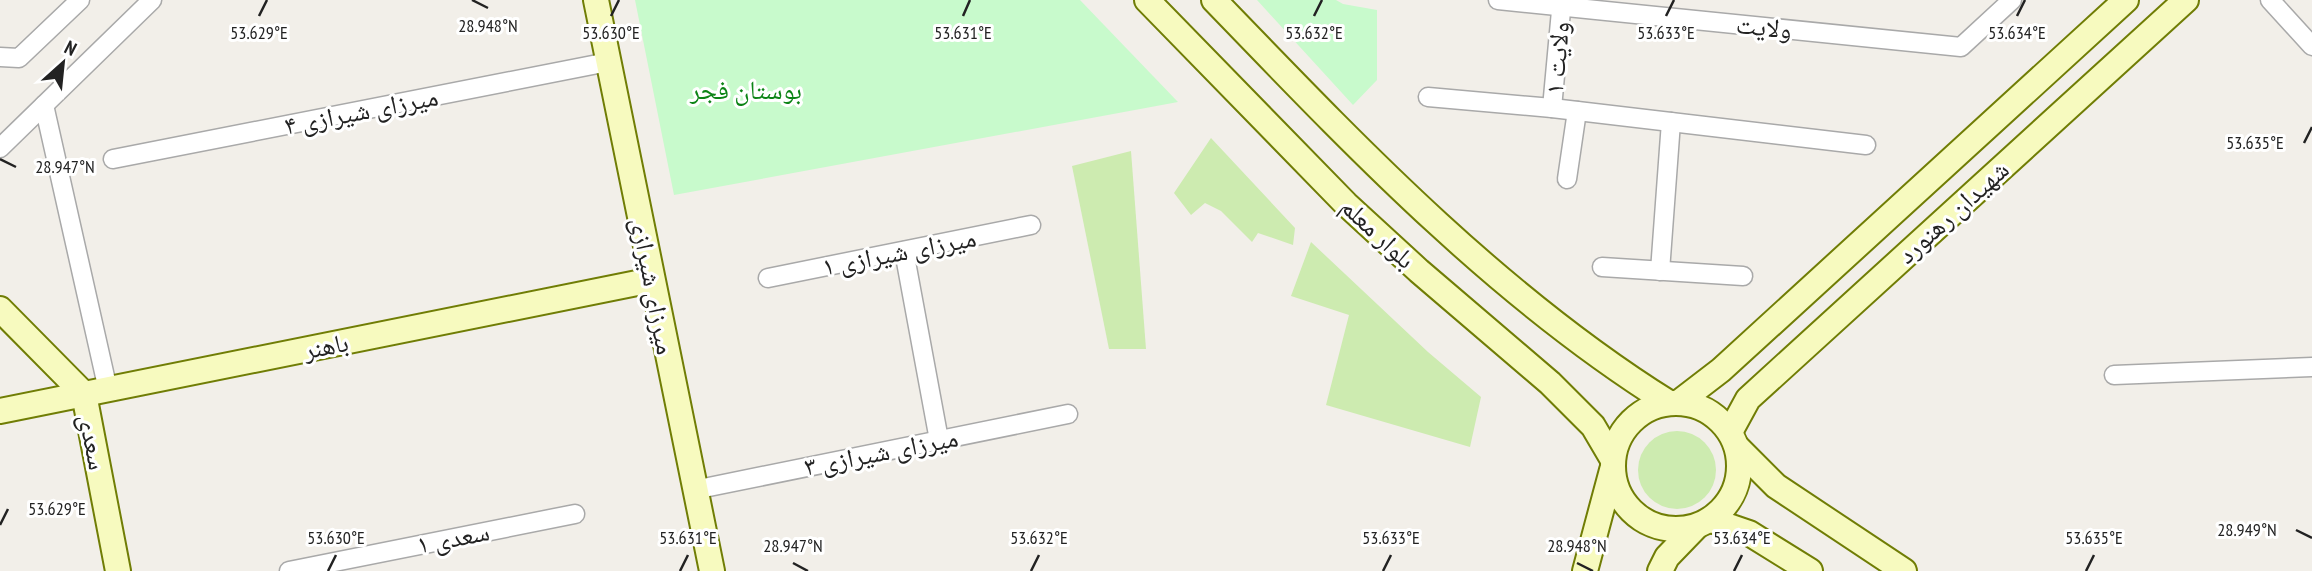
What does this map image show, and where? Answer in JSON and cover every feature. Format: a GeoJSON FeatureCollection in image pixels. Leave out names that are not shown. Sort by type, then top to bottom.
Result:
{"type":"FeatureCollection","features":[{"type":"Feature","properties":{"kind":"street"},"geometry":{"type":"LineString","coordinates":[[0,57],[19,58],[80,0]]}},
{"type":"Feature","properties":{"kind":"street"},"geometry":{"type":"LineString","coordinates":[[0,148],[152,0]]}},
{"type":"Feature","properties":{"kind":"street","name":"میرزای شیرازی"},"geometry":{"type":"LineString","coordinates":[[596,0],[712,571]]}},
{"type":"Feature","properties":{"kind":"street","name":"بلوار معلم"},"geometry":{"type":"LineString","coordinates":[[1147,0],[1346,204],[1558,391],[1593,426],[1613,465]]}},
{"type":"Feature","properties":{"kind":"street","name":"بلوار معلم"},"geometry":{"type":"LineString","coordinates":[[1214,0],[1379,170],[1450,235],[1581,344],[1626,376],[1673,403]]}},
{"type":"Feature","properties":{"kind":"street","name":"ولایت"},"geometry":{"type":"LineString","coordinates":[[1498,0],[1562,3],[1961,47],[2012,0]]}},
{"type":"Feature","properties":{"kind":"street","name":"شهیدان رهنورد"},"geometry":{"type":"LineString","coordinates":[[1673,403],[1721,370],[2126,0]]}},
{"type":"Feature","properties":{"kind":"street","name":"شهیدان رهنورد"},"geometry":{"type":"LineString","coordinates":[[1734,440],[1748,399],[2186,0]]}},
{"type":"Feature","properties":{"kind":"street"},"geometry":{"type":"LineString","coordinates":[[2270,0],[2312,46]]}},
{"type":"Feature","properties":{"kind":"street","name":"ولایت ۱"},"geometry":{"type":"LineString","coordinates":[[1552,108],[1562,3]]}},
{"type":"Feature","properties":{"kind":"street","name":"میرزای شیرازی ۴"},"geometry":{"type":"LineString","coordinates":[[113,159],[608,62]]}},
{"type":"Feature","properties":{"kind":"street"},"geometry":{"type":"LineString","coordinates":[[1428,97],[1552,108],[1866,145]]}},
{"type":"Feature","properties":{"kind":"street"},"geometry":{"type":"LineString","coordinates":[[44,105],[108,390]]}},
{"type":"Feature","properties":{"kind":"street"},"geometry":{"type":"LineString","coordinates":[[1567,179],[1577,111]]}},
{"type":"Feature","properties":{"kind":"street"},"geometry":{"type":"LineString","coordinates":[[1660,271],[1671,122]]}},
{"type":"Feature","properties":{"kind":"street","name":"میرزای شیرازی ۱"},"geometry":{"type":"LineString","coordinates":[[768,278],[1031,225]]}},
{"type":"Feature","properties":{"kind":"street"},"geometry":{"type":"LineString","coordinates":[[904,251],[939,440]]}},
{"type":"Feature","properties":{"kind":"street"},"geometry":{"type":"LineString","coordinates":[[1602,267],[1743,276]]}},
{"type":"Feature","properties":{"kind":"street","name":"باهنر"},"geometry":{"type":"LineString","coordinates":[[0,411],[652,280]]}},
{"type":"Feature","properties":{"kind":"street"},"geometry":{"type":"LineString","coordinates":[[0,309],[83,394]]}},
{"type":"Feature","properties":{"kind":"street"},"geometry":{"type":"LineString","coordinates":[[2114,375],[2312,367]]}},
{"type":"Feature","properties":{"kind":"street","name":"سعدی"},"geometry":{"type":"LineString","coordinates":[[83,394],[118,571]]}},
{"type":"Feature","properties":{"kind":"street"},"geometry":{"type":"LineString","coordinates":[[1585,571],[1620,437],[1629,423],[1642,412],[1657,405],[1673,403],[1690,404],[1720,419],[1734,440],[1776,486],[1904,571]]}},
{"type":"Feature","properties":{"kind":"street","name":"میرزای شیرازی ۳"},"geometry":{"type":"LineString","coordinates":[[694,490],[1068,414]]}},
{"type":"Feature","properties":{"kind":"street"},"geometry":{"type":"LineString","coordinates":[[1660,571],[1667,557],[1724,509],[1733,496],[1739,480],[1740,463],[1734,440]]}},
{"type":"Feature","properties":{"kind":"street"},"geometry":{"type":"LineString","coordinates":[[1613,465],[1616,485],[1623,500],[1633,513],[1647,523],[1679,530],[1703,524],[1749,533],[1810,571]]}},
{"type":"Feature","properties":{"kind":"street","name":"سعدی ۱"},"geometry":{"type":"LineString","coordinates":[[289,571],[575,514]]}},
{"type":"Feature","properties":{"kind":"green space","name":"بوستان فجر"},"geometry":{"type":"Polygon","coordinates":[[[635,0],[1080,0],[1178,102],[674,195],[635,0]]]}},
{"type":"Feature","properties":{"kind":"green space"},"geometry":{"type":"Polygon","coordinates":[[[1257,0],[1336,0],[1343,4],[1377,10],[1377,80],[1353,105],[1257,0]]]}},
{"type":"Feature","properties":{"kind":"green space"},"geometry":{"type":"Polygon","coordinates":[[[1211,138],[1295,228],[1293,245],[1258,233],[1252,242],[1221,211],[1205,203],[1191,215],[1174,193],[1211,138]]]}},
{"type":"Feature","properties":{"kind":"green space"},"geometry":{"type":"Polygon","coordinates":[[[1131,151],[1146,349],[1109,349],[1072,166],[1131,151]]]}},
{"type":"Feature","properties":{"kind":"green space"},"geometry":{"type":"Polygon","coordinates":[[[1311,242],[1428,352],[1481,397],[1470,447],[1326,405],[1349,315],[1291,296],[1311,242]]]}},
{"type":"Feature","properties":{"kind":"green space"},"geometry":{"type":"Polygon","coordinates":[[[1669,431],[1685,431],[1699,437],[1710,448],[1716,462],[1716,478],[1710,492],[1699,503],[1685,509],[1669,509],[1655,503],[1644,492],[1638,478],[1638,462],[1644,448],[1655,437],[1669,431]]]}}]}
